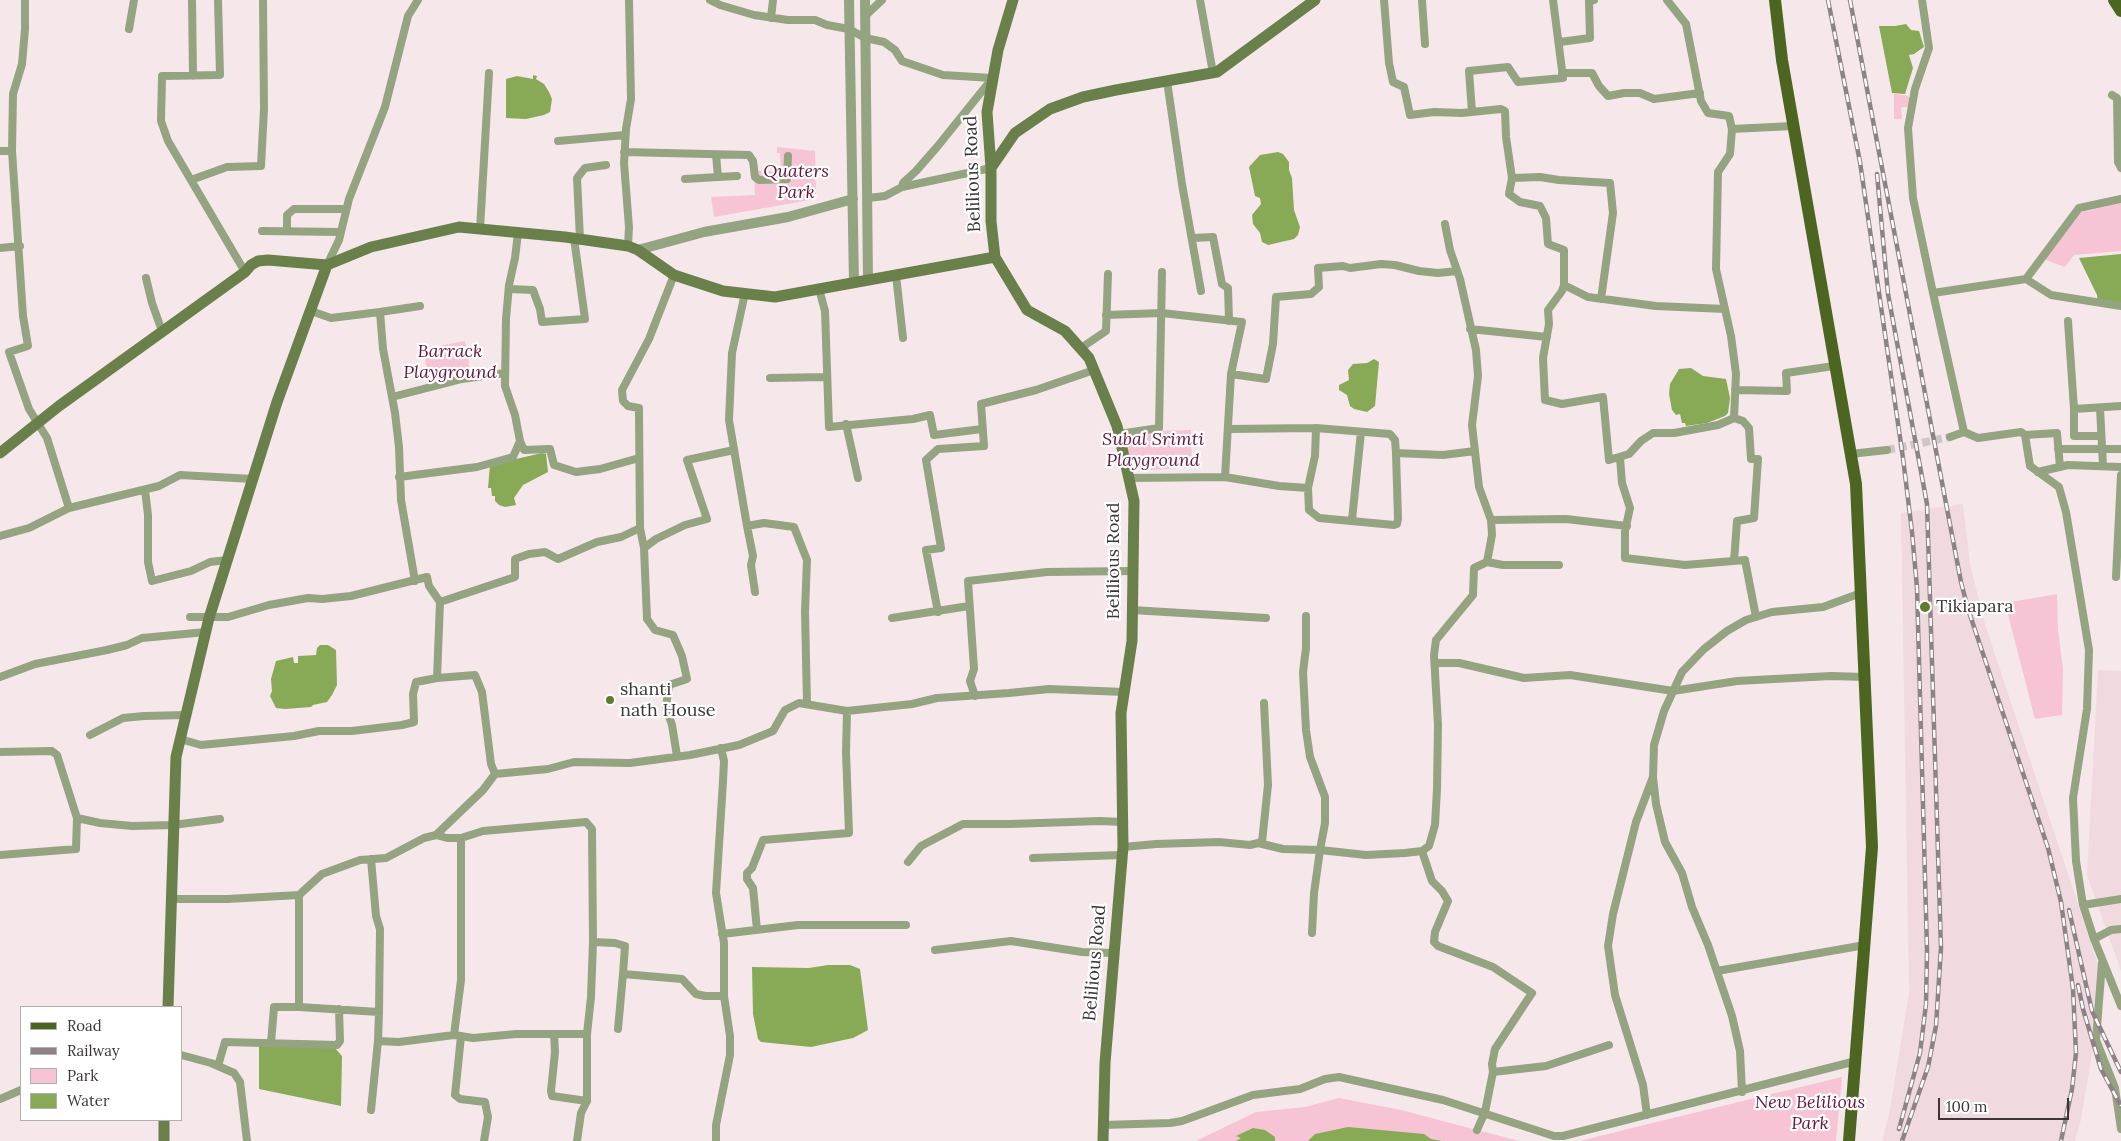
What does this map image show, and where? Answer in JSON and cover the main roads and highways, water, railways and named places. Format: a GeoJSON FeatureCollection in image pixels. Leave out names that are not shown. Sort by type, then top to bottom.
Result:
{"type":"FeatureCollection","features":[{"type":"Feature","properties":{"kind":"main road","name":"Belilious Road"},"geometry":{"type":"LineString","coordinates":[[1014,0],[998,50],[987,112],[991,168],[991,221],[995,257],[1027,310],[1065,331],[1089,358],[1119,434],[1134,501],[1132,641],[1121,713],[1122,851],[1105,1063],[1103,1141]]}},
{"type":"Feature","properties":{"kind":"main road"},"geometry":{"type":"LineString","coordinates":[[991,168],[1015,133],[1050,109],[1083,97],[1217,72],[1315,0]]}},
{"type":"Feature","properties":{"kind":"main road"},"geometry":{"type":"LineString","coordinates":[[1775,0],[1782,60],[1793,126],[1856,484],[1872,847],[1849,1141]]}},
{"type":"Feature","properties":{"kind":"main road"},"geometry":{"type":"LineString","coordinates":[[2114,0],[2121,11]]}},
{"type":"Feature","properties":{"kind":"main road"},"geometry":{"type":"LineString","coordinates":[[0,453],[162,331],[245,272],[258,260],[327,265],[371,247],[459,227],[577,238],[633,248],[674,275],[722,291],[775,297],[995,257]]}},
{"type":"Feature","properties":{"kind":"main road"},"geometry":{"type":"LineString","coordinates":[[168,1006],[176,757],[209,618],[277,402],[327,265]]}},
{"type":"Feature","properties":{"kind":"main road"},"geometry":{"type":"LineString","coordinates":[[164,1121],[164,1141]]}},
{"type":"Feature","properties":{"kind":"water"},"geometry":{"type":"Polygon","coordinates":[[[1906,24],[1911,30],[1919,31],[1924,47],[1909,55],[1913,68],[1905,94],[1892,93],[1879,26],[1906,24]]]}},
{"type":"Feature","properties":{"kind":"water"},"geometry":{"type":"Polygon","coordinates":[[[533,75],[537,76],[536,79],[544,84],[549,92],[552,99],[550,112],[526,119],[506,118],[506,79],[517,76],[533,79],[533,75]]]}},
{"type":"Feature","properties":{"kind":"water"},"geometry":{"type":"Polygon","coordinates":[[[1278,152],[1283,154],[1289,162],[1294,210],[1300,227],[1298,235],[1294,239],[1268,245],[1262,242],[1260,233],[1253,224],[1252,215],[1261,204],[1260,198],[1255,196],[1249,167],[1260,155],[1278,152]]]}},
{"type":"Feature","properties":{"kind":"water"},"geometry":{"type":"Polygon","coordinates":[[[2121,254],[2121,308],[2098,304],[2097,295],[2079,258],[2121,254]]]}},
{"type":"Feature","properties":{"kind":"water"},"geometry":{"type":"Polygon","coordinates":[[[1374,359],[1379,362],[1375,406],[1367,412],[1354,409],[1350,406],[1347,395],[1339,390],[1339,385],[1349,380],[1348,370],[1353,364],[1367,363],[1374,359]]]}},
{"type":"Feature","properties":{"kind":"water"},"geometry":{"type":"Polygon","coordinates":[[[1691,368],[1703,376],[1726,379],[1730,398],[1728,413],[1725,416],[1707,423],[1686,426],[1685,423],[1682,423],[1680,414],[1676,415],[1672,410],[1669,394],[1670,384],[1679,369],[1691,368]]]}},
{"type":"Feature","properties":{"kind":"water"},"geometry":{"type":"Polygon","coordinates":[[[542,453],[546,454],[548,472],[523,485],[514,498],[516,505],[505,507],[499,505],[495,501],[495,496],[492,496],[491,488],[488,488],[490,465],[542,453]]]}},
{"type":"Feature","properties":{"kind":"water"},"geometry":{"type":"Polygon","coordinates":[[[320,645],[328,645],[336,650],[337,685],[332,695],[327,702],[311,707],[276,708],[270,696],[272,691],[271,679],[276,661],[293,657],[294,663],[298,663],[298,656],[316,655],[317,648],[320,645]]]}},
{"type":"Feature","properties":{"kind":"water"},"geometry":{"type":"Polygon","coordinates":[[[828,965],[850,965],[860,969],[868,1030],[853,1038],[811,1047],[761,1042],[758,1039],[753,1014],[752,967],[809,968],[828,965]]]}},
{"type":"Feature","properties":{"kind":"water"},"geometry":{"type":"Polygon","coordinates":[[[259,1044],[335,1048],[342,1056],[341,1106],[259,1089],[259,1044]]]}},
{"type":"Feature","properties":{"kind":"water"},"geometry":{"type":"Polygon","coordinates":[[[1348,1127],[1424,1134],[1431,1139],[1442,1141],[1308,1141],[1315,1134],[1348,1127]]]}},
{"type":"Feature","properties":{"kind":"water"},"geometry":{"type":"Polygon","coordinates":[[[1253,1128],[1265,1130],[1275,1137],[1275,1141],[1236,1141],[1241,1138],[1236,1136],[1253,1128]]]}},
{"type":"Feature","properties":{"kind":"tunnel"},"geometry":{"type":"LineString","coordinates":[[1887,450],[1950,437]]}},
{"type":"Feature","properties":{"kind":"railway"},"geometry":{"type":"LineString","coordinates":[[1828,0],[1860,162],[1903,458],[1917,588],[1927,950],[1926,1004],[1920,1053],[1899,1129]]}},
{"type":"Feature","properties":{"kind":"railway"},"geometry":{"type":"LineString","coordinates":[[1850,0],[1961,582],[1968,609],[2048,848],[2061,902],[2073,989],[2076,1053],[2072,1089],[2061,1141]]}},
{"type":"Feature","properties":{"kind":"railway"},"geometry":{"type":"LineString","coordinates":[[1877,174],[1888,294],[1927,504],[1941,948],[1936,1026],[1928,1067],[1902,1141]]}},
{"type":"Feature","properties":{"kind":"railway"},"geometry":{"type":"LineString","coordinates":[[2069,910],[2092,1011],[2121,1072]]}},
{"type":"Feature","properties":{"kind":"railway"},"geometry":{"type":"LineString","coordinates":[[2078,985],[2083,1009],[2101,1069],[2121,1106]]}},
{"type":"Feature","properties":{"kind":"place","name":"Tikiapara"},"geometry":{"type":"Point","coordinates":[1925,607]}},
{"type":"Feature","properties":{"kind":"place","name":"shanti nath House"},"geometry":{"type":"Point","coordinates":[610,700]}},
{"type":"Feature","properties":{"kind":"park label","name":"Quaters Park"},"geometry":{"type":"Point","coordinates":[796,182]}},
{"type":"Feature","properties":{"kind":"park label","name":"Barrack Playground"},"geometry":{"type":"Point","coordinates":[450,362]}},
{"type":"Feature","properties":{"kind":"park label","name":"Subal Srimti Playground"},"geometry":{"type":"Point","coordinates":[1153,450]}},
{"type":"Feature","properties":{"kind":"park label","name":"New Belilious Park"},"geometry":{"type":"Point","coordinates":[1810,1113]}}]}
